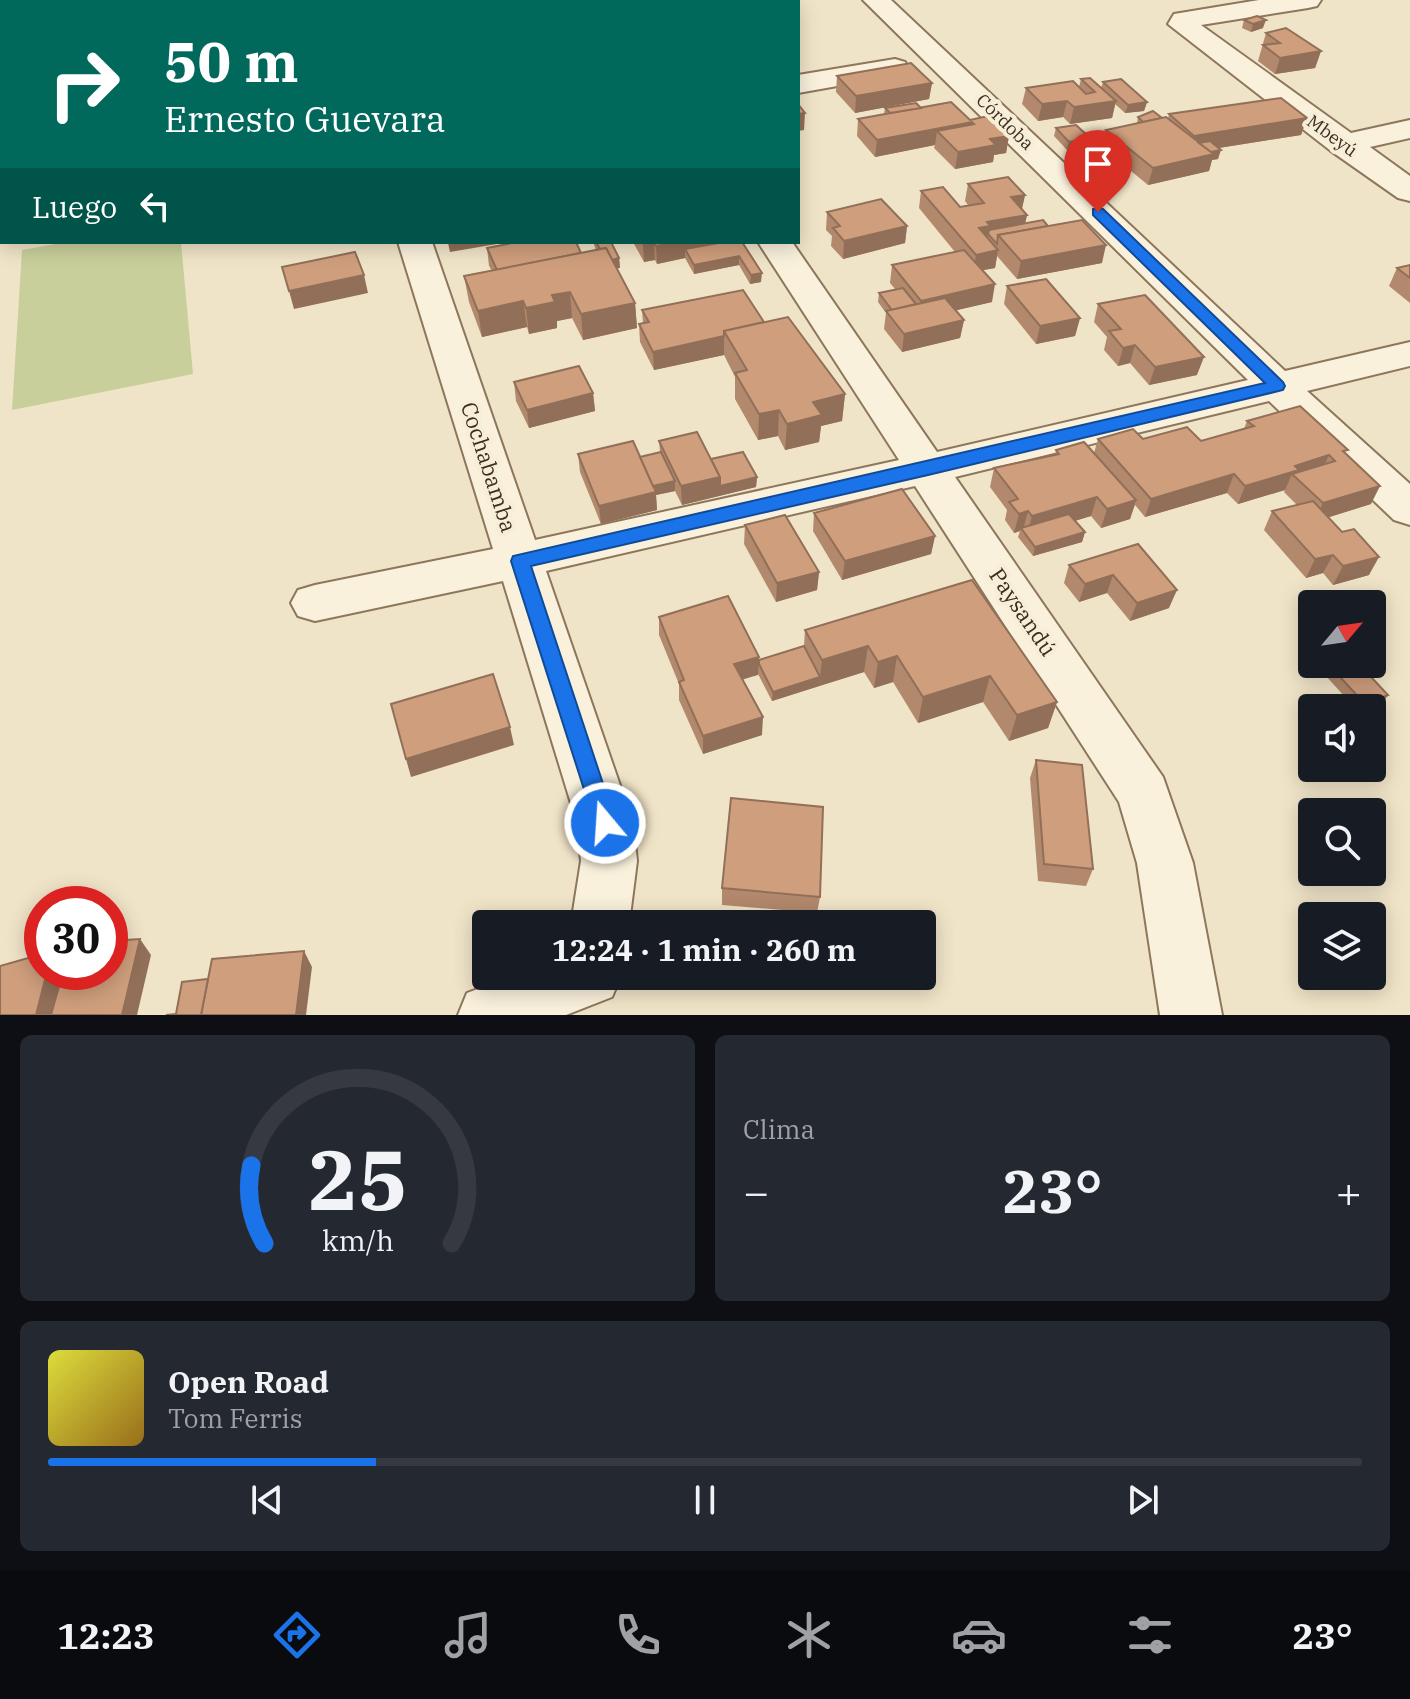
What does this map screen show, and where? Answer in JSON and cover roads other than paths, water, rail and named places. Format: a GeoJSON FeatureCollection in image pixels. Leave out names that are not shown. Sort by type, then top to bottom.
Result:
{"type":"FeatureCollection","features":[{"type":"Feature","properties":{"kind":"street","name":"Córdoba"},"geometry":{"type":"LineString","coordinates":[[876,0],[1277,386],[1410,509]]}},
{"type":"Feature","properties":{"kind":"street","name":"Mbeyú"},"geometry":{"type":"LineString","coordinates":[[1308,0],[1184,20],[1184,27],[1410,191]]}},
{"type":"Feature","properties":{"kind":"street"},"geometry":{"type":"LineString","coordinates":[[800,84],[941,60]]}},
{"type":"Feature","properties":{"kind":"street"},"geometry":{"type":"LineString","coordinates":[[1342,144],[1410,129]]}},
{"type":"Feature","properties":{"kind":"street","name":"Cochabamba"},"geometry":{"type":"LineString","coordinates":[[416,244],[605,823],[609,861],[602,910]]}},
{"type":"Feature","properties":{"kind":"street","name":"Paysandú"},"geometry":{"type":"LineString","coordinates":[[776,244],[1144,794],[1165,863],[1191,1015]]}},
{"type":"Feature","properties":{"kind":"street"},"geometry":{"type":"LineString","coordinates":[[315,603],[520,561],[928,469],[1410,354]]}},
{"type":"Feature","properties":{"kind":"street"},"geometry":{"type":"LineString","coordinates":[[489,1015],[555,990]]}},
{"type":"Feature","properties":{"kind":"street"},"geometry":{"type":"LineString","coordinates":[[587,1015],[590,990]]}}]}
